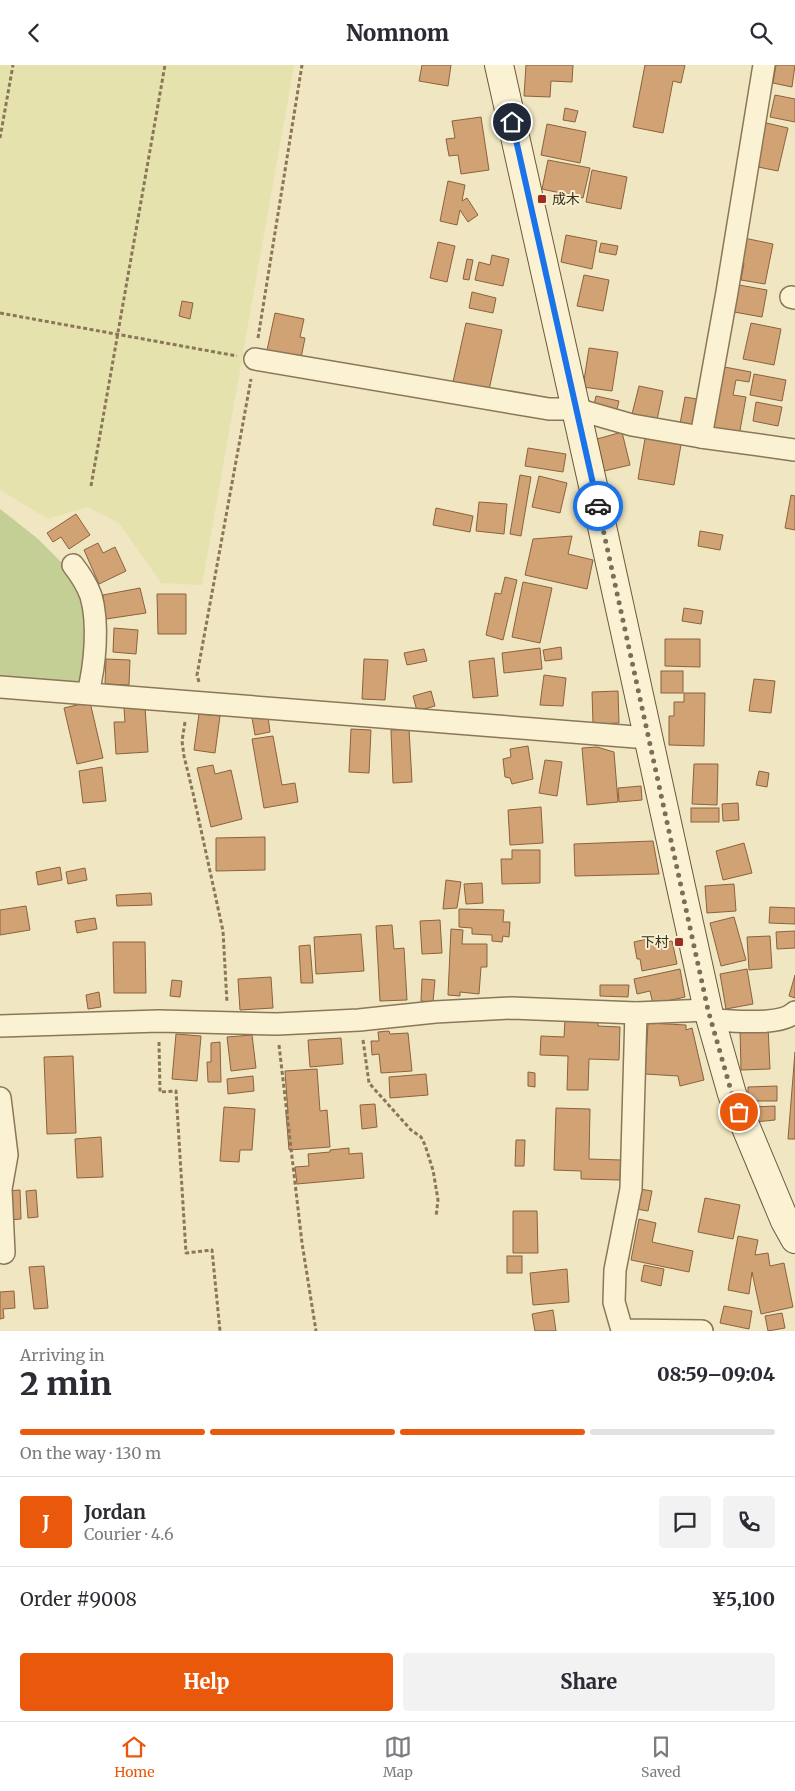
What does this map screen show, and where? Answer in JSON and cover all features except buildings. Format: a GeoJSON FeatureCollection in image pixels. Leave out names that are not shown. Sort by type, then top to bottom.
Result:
{"type":"FeatureCollection","features":[{"type":"Feature","properties":{"kind":"street"},"geometry":{"type":"LineString","coordinates":[[499,65],[709,1015],[732,1094],[784,1221],[795,1239]]}},
{"type":"Feature","properties":{"kind":"street"},"geometry":{"type":"LineString","coordinates":[[701,437],[764,65]]}},
{"type":"Feature","properties":{"kind":"street"},"geometry":{"type":"LineString","coordinates":[[255,359],[549,409],[576,409],[632,425],[795,450]]}},
{"type":"Feature","properties":{"kind":"street"},"geometry":{"type":"LineString","coordinates":[[74,565],[90,594],[94,609],[95,637],[91,682],[88,693]]}},
{"type":"Feature","properties":{"kind":"street"},"geometry":{"type":"LineString","coordinates":[[0,687],[648,739]]}},
{"type":"Feature","properties":{"kind":"street"},"geometry":{"type":"LineString","coordinates":[[0,1026],[159,1021],[277,1024],[359,1020],[435,1012],[512,1008],[709,1015],[771,1022],[790,1016],[795,1012]]}},
{"type":"Feature","properties":{"kind":"street"},"geometry":{"type":"LineString","coordinates":[[636,1013],[631,1189],[615,1270],[614,1302],[622,1330],[702,1331]]}},
{"type":"Feature","properties":{"kind":"street"},"geometry":{"type":"LineString","coordinates":[[0,1098],[6,1155],[1,1189],[4,1253]]}},
{"type":"Feature","properties":{"kind":"path"},"geometry":{"type":"LineString","coordinates":[[0,138],[13,65]]}},
{"type":"Feature","properties":{"kind":"path"},"geometry":{"type":"LineString","coordinates":[[91,486],[165,65]]}},
{"type":"Feature","properties":{"kind":"path"},"geometry":{"type":"LineString","coordinates":[[226,1024],[226,962],[223,931],[182,741],[196,702],[197,675],[255,359],[302,65]]}},
{"type":"Feature","properties":{"kind":"path"},"geometry":{"type":"LineString","coordinates":[[0,313],[255,359]]}},
{"type":"Feature","properties":{"kind":"path"},"geometry":{"type":"LineString","coordinates":[[359,1020],[369,1083],[411,1130],[421,1137],[425,1145],[433,1170],[438,1200],[436,1217]]}},
{"type":"Feature","properties":{"kind":"path"},"geometry":{"type":"LineString","coordinates":[[159,1021],[160,1092],[176,1091],[186,1253],[212,1250],[220,1331]]}},
{"type":"Feature","properties":{"kind":"path"},"geometry":{"type":"LineString","coordinates":[[277,1024],[302,1243],[316,1331]]}},
{"type":"Feature","properties":{"kind":"shaded area"},"geometry":{"type":"Polygon","coordinates":[[[0,65],[294,65],[202,585],[161,583],[119,523],[87,507],[48,519],[0,490],[0,65]]]}},
{"type":"Feature","properties":{"kind":"green space"},"geometry":{"type":"Polygon","coordinates":[[[0,509],[37,538],[63,564],[83,605],[89,629],[79,687],[0,681],[0,509]]]}},
{"type":"Feature","properties":{"kind":"way so far"},"geometry":{"type":"LineString","coordinates":[[598,506],[708,1010],[739,1112]]}},
{"type":"Feature","properties":{"kind":"place","name":"成木"},"geometry":{"type":"Point","coordinates":[542,199]}},
{"type":"Feature","properties":{"kind":"place","name":"下村"},"geometry":{"type":"Point","coordinates":[679,942]}},
{"type":"Feature","properties":{"kind":"route"},"geometry":{"type":"LineString","coordinates":[[512,122],[598,506]]}}]}
